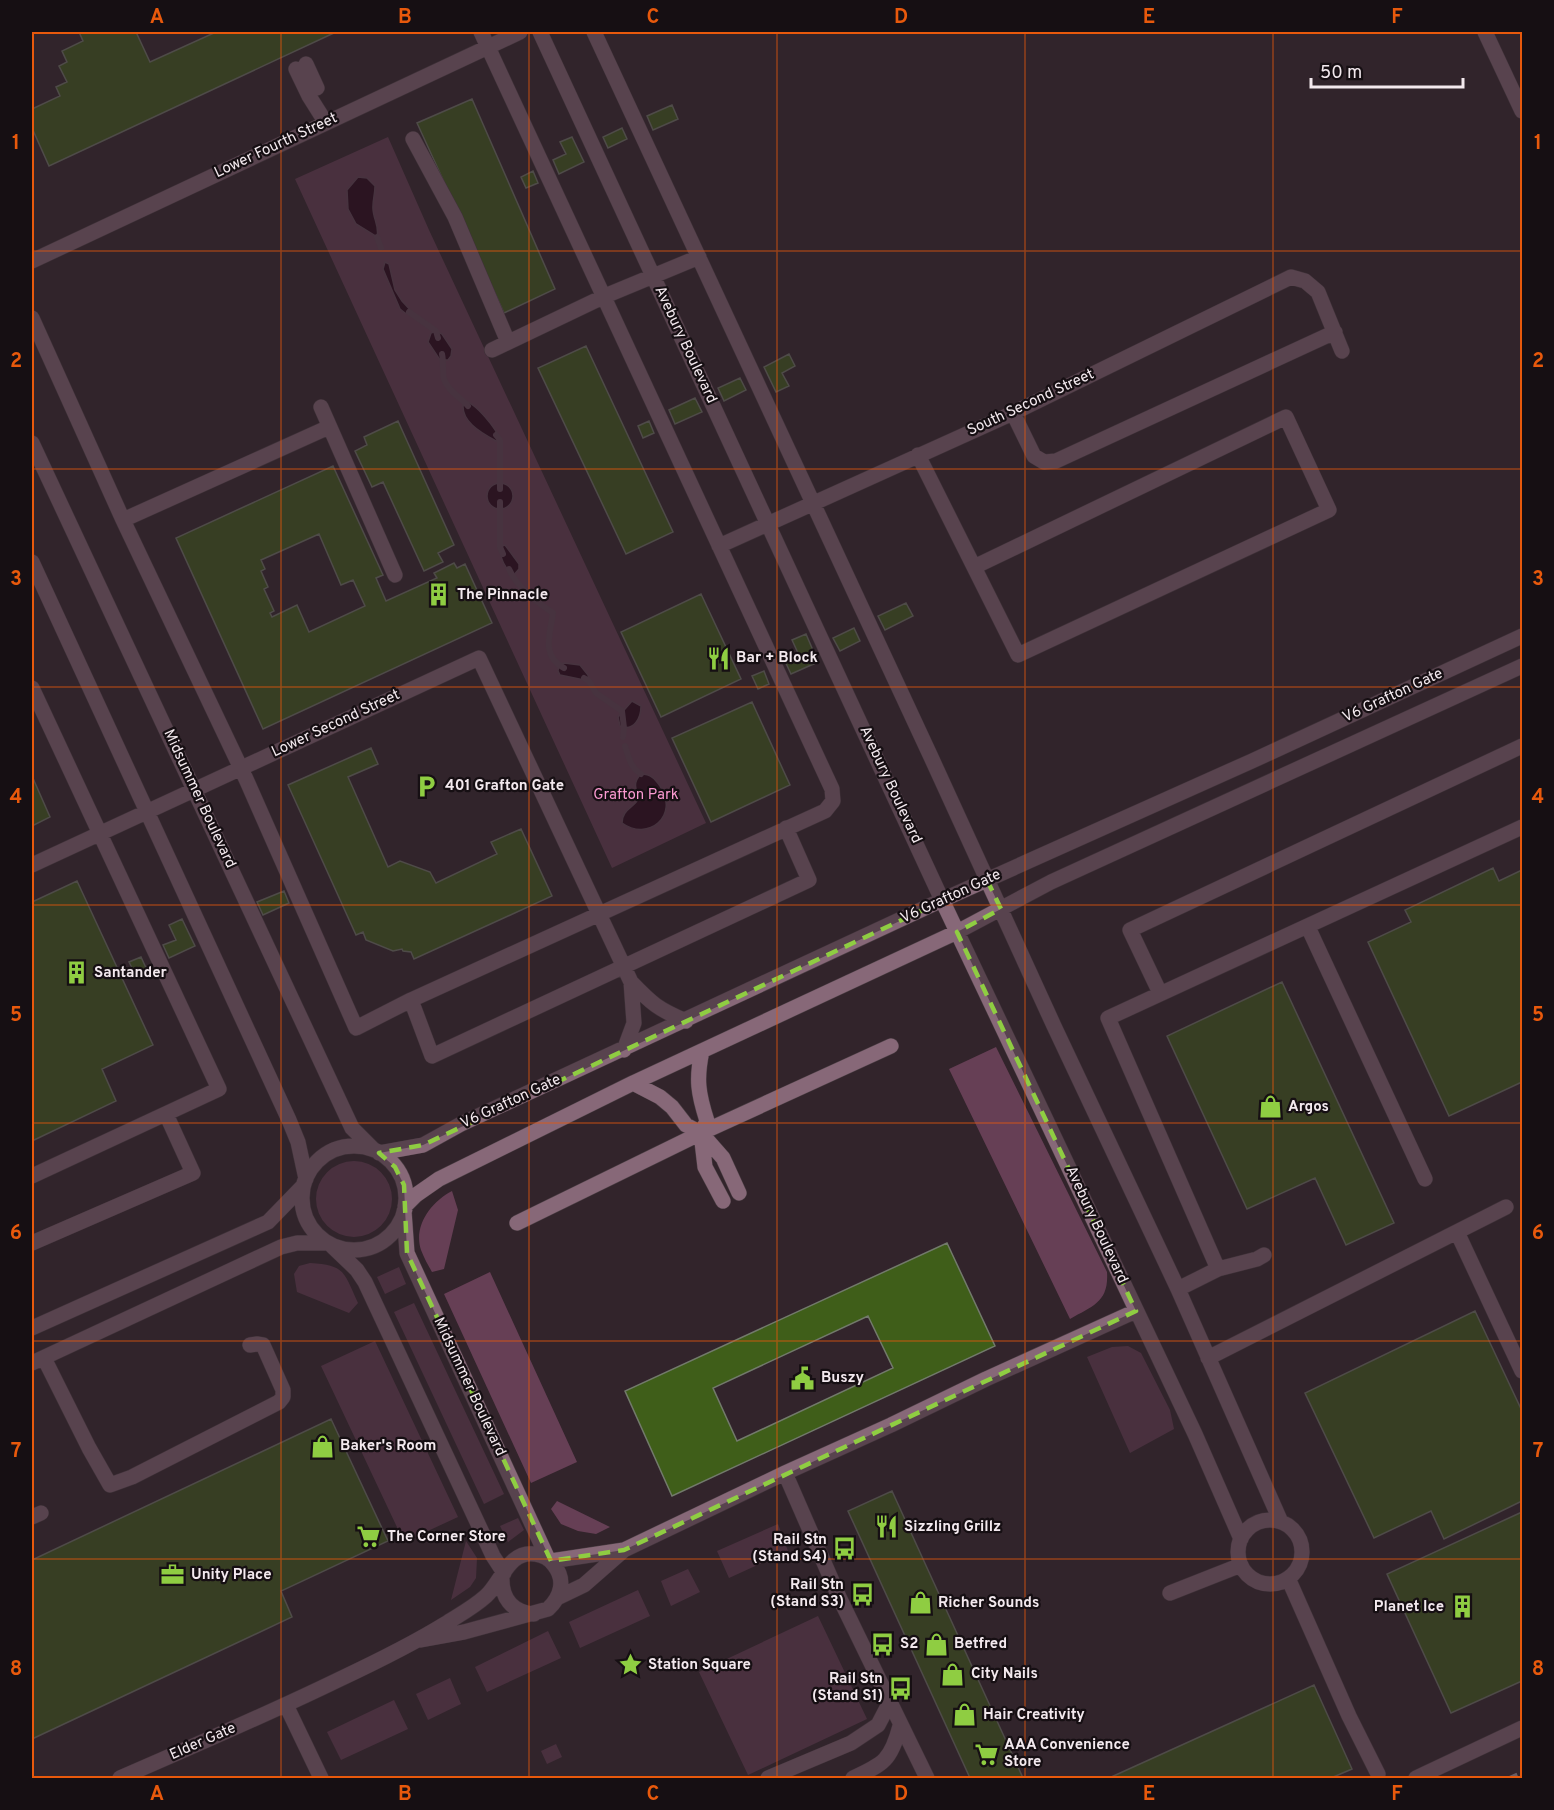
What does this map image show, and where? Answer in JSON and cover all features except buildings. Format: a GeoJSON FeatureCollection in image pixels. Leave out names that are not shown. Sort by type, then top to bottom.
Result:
{"type":"FeatureCollection","features":[{"type":"Feature","properties":{"kind":"street"},"geometry":{"type":"LineString","coordinates":[[32,318],[123,520],[240,768],[356,1028],[600,912],[825,810],[833,801],[832,789],[481,32]]}},
{"type":"Feature","properties":{"kind":"street","name":"Lower Fourth Street"},"geometry":{"type":"LineString","coordinates":[[32,261],[520,32]]}},
{"type":"Feature","properties":{"kind":"street","name":"Avebury Boulevard"},"geometry":{"type":"LineString","coordinates":[[540,32],[1241,1539]]}},
{"type":"Feature","properties":{"kind":"street"},"geometry":{"type":"LineString","coordinates":[[594,32],[1178,1289],[1281,1522]]}},
{"type":"Feature","properties":{"kind":"street"},"geometry":{"type":"LineString","coordinates":[[1485,32],[1522,111]]}},
{"type":"Feature","properties":{"kind":"street"},"geometry":{"type":"LineString","coordinates":[[301,66],[309,96],[331,120]]}},
{"type":"Feature","properties":{"kind":"street"},"geometry":{"type":"LineString","coordinates":[[413,139],[454,217],[508,342]]}},
{"type":"Feature","properties":{"kind":"street"},"geometry":{"type":"LineString","coordinates":[[492,350],[605,296],[699,257]]}},
{"type":"Feature","properties":{"kind":"street","name":"South Second Street"},"geometry":{"type":"LineString","coordinates":[[719,546],[1012,413],[1291,277],[1305,280],[1318,292],[1335,332]]}},
{"type":"Feature","properties":{"kind":"street"},"geometry":{"type":"LineString","coordinates":[[1012,413],[1034,456],[1044,462],[1056,461],[1335,332],[1342,351]]}},
{"type":"Feature","properties":{"kind":"street"},"geometry":{"type":"LineString","coordinates":[[321,407],[394,575]]}},
{"type":"Feature","properties":{"kind":"street"},"geometry":{"type":"LineString","coordinates":[[918,455],[974,567],[1018,655],[1329,510],[1287,417],[974,567]]}},
{"type":"Feature","properties":{"kind":"street"},"geometry":{"type":"LineString","coordinates":[[123,520],[329,427]]}},
{"type":"Feature","properties":{"kind":"street","name":"Midsummer Boulevard"},"geometry":{"type":"LineString","coordinates":[[32,443],[352,1128],[376,1152]]}},
{"type":"Feature","properties":{"kind":"street"},"geometry":{"type":"LineString","coordinates":[[32,562],[289,1120],[298,1142],[304,1183],[303,1208],[306,1219],[318,1236],[357,1270],[365,1282],[503,1574],[502,1587],[506,1600],[516,1609],[534,1614]]}},
{"type":"Feature","properties":{"kind":"street","name":"V6 Grafton Gate"},"geometry":{"type":"LineString","coordinates":[[376,1152],[423,1145],[461,1125],[942,900],[1522,636]]}},
{"type":"Feature","properties":{"kind":"street","name":"Lower Second Street"},"geometry":{"type":"LineString","coordinates":[[32,865],[479,658],[600,912]]}},
{"type":"Feature","properties":{"kind":"street","name":"V6 Grafton Gate"},"geometry":{"type":"LineString","coordinates":[[404,1209],[416,1195],[439,1179],[633,1083],[957,932],[1051,882],[1522,666]]}},
{"type":"Feature","properties":{"kind":"street"},"geometry":{"type":"LineString","coordinates":[[32,688],[219,1089],[32,1176]]}},
{"type":"Feature","properties":{"kind":"street"},"geometry":{"type":"LineString","coordinates":[[1160,993],[1130,930],[1522,746]]}},
{"type":"Feature","properties":{"kind":"street"},"geometry":{"type":"LineString","coordinates":[[1218,1269],[1108,1018],[1522,827]]}},
{"type":"Feature","properties":{"kind":"street"},"geometry":{"type":"LineString","coordinates":[[411,1000],[432,1056],[809,880],[786,828]]}},
{"type":"Feature","properties":{"kind":"street"},"geometry":{"type":"LineString","coordinates":[[600,912],[631,982],[634,1023],[624,1050]]}},
{"type":"Feature","properties":{"kind":"street"},"geometry":{"type":"LineString","coordinates":[[1308,927],[1425,1179]]}},
{"type":"Feature","properties":{"kind":"street"},"geometry":{"type":"LineString","coordinates":[[631,982],[651,1003],[686,1021]]}},
{"type":"Feature","properties":{"kind":"street"},"geometry":{"type":"LineString","coordinates":[[517,1223],[701,1133],[891,1046]]}},
{"type":"Feature","properties":{"kind":"street"},"geometry":{"type":"LineString","coordinates":[[702,1051],[697,1079],[707,1120],[701,1133],[705,1167],[723,1201]]}},
{"type":"Feature","properties":{"kind":"street"},"geometry":{"type":"LineString","coordinates":[[633,1083],[660,1097],[672,1107],[686,1125],[701,1133],[723,1158],[739,1193]]}},
{"type":"Feature","properties":{"kind":"street"},"geometry":{"type":"LineString","coordinates":[[32,1243],[193,1173],[166,1114]]}},
{"type":"Feature","properties":{"kind":"street"},"geometry":{"type":"LineString","coordinates":[[33,1322],[268,1222],[304,1183],[312,1167],[334,1150],[360,1147],[388,1159],[400,1175],[404,1185],[404,1209],[396,1228],[383,1241],[367,1249],[348,1250],[329,1244],[297,1243],[281,1247],[38,1360],[110,1485],[132,1477],[279,1402],[283,1397],[283,1390],[262,1345],[250,1345]]}},
{"type":"Feature","properties":{"kind":"street"},"geometry":{"type":"LineString","coordinates":[[1208,1358],[1506,1207]]}},
{"type":"Feature","properties":{"kind":"street","name":"Midsummer Boulevard"},"geometry":{"type":"LineString","coordinates":[[404,1209],[405,1242],[412,1263],[549,1560]]}},
{"type":"Feature","properties":{"kind":"street"},"geometry":{"type":"LineString","coordinates":[[1457,1232],[1522,1371]]}},
{"type":"Feature","properties":{"kind":"street"},"geometry":{"type":"LineString","coordinates":[[1178,1289],[1218,1269],[1264,1256]]}},
{"type":"Feature","properties":{"kind":"street"},"geometry":{"type":"LineString","coordinates":[[557,1598],[584,1585],[624,1550],[1136,1311]]}},
{"type":"Feature","properties":{"kind":"street"},"geometry":{"type":"LineString","coordinates":[[785,1473],[831,1578],[925,1777]]}},
{"type":"Feature","properties":{"kind":"street"},"geometry":{"type":"LineString","coordinates":[[1268,1520],[1281,1522],[1290,1527],[1298,1536],[1302,1554],[1296,1570],[1288,1578],[1270,1584],[1257,1581],[1247,1575],[1241,1565],[1238,1554],[1241,1539],[1247,1529],[1257,1522],[1268,1520]]}},
{"type":"Feature","properties":{"kind":"street"},"geometry":{"type":"LineString","coordinates":[[420,1640],[483,1598],[512,1562],[524,1555],[537,1555],[549,1560],[624,1550]]}},
{"type":"Feature","properties":{"kind":"street"},"geometry":{"type":"LineString","coordinates":[[420,1640],[464,1632],[548,1609],[560,1591],[560,1576],[549,1560]]}},
{"type":"Feature","properties":{"kind":"street"},"geometry":{"type":"LineString","coordinates":[[1170,1593],[1241,1565]]}},
{"type":"Feature","properties":{"kind":"street"},"geometry":{"type":"LineString","coordinates":[[1288,1578],[1349,1716],[1380,1777]]}},
{"type":"Feature","properties":{"kind":"street","name":"Elder Gate"},"geometry":{"type":"LineString","coordinates":[[120,1779],[286,1705],[420,1640]]}},
{"type":"Feature","properties":{"kind":"street"},"geometry":{"type":"LineString","coordinates":[[768,1779],[851,1743],[878,1725],[890,1702]]}},
{"type":"Feature","properties":{"kind":"street"},"geometry":{"type":"LineString","coordinates":[[286,1705],[321,1779]]}},
{"type":"Feature","properties":{"kind":"street"},"geometry":{"type":"LineString","coordinates":[[853,1779],[877,1767],[889,1756],[895,1747],[900,1726]]}},
{"type":"Feature","properties":{"kind":"street"},"geometry":{"type":"LineString","coordinates":[[1416,1779],[1522,1728]]}},
{"type":"Feature","properties":{"kind":"highlighted area"},"geometry":{"type":"Polygon","coordinates":[[[987,880],[1001,909],[957,932],[1136,1311],[624,1550],[551,1561],[407,1253],[404,1185],[395,1167],[379,1153],[423,1145],[987,880]]]}},
{"type":"Feature","properties":{"kind":"green space","name":"Grafton Park"},"geometry":{"type":"Polygon","coordinates":[[[388,137],[429,230],[706,823],[612,868],[295,179],[388,137]]]}},
{"type":"Feature","properties":{"kind":"green space"},"geometry":{"type":"Polygon","coordinates":[[[996,1047],[1107,1272],[1107,1282],[1102,1297],[1098,1302],[1070,1319],[949,1069],[996,1047]]]}},
{"type":"Feature","properties":{"kind":"green space"},"geometry":{"type":"Polygon","coordinates":[[[354,1161],[368,1164],[381,1172],[389,1185],[392,1199],[389,1213],[381,1226],[368,1234],[354,1237],[340,1234],[327,1226],[319,1213],[316,1199],[319,1185],[327,1172],[340,1164],[354,1161]]]}},
{"type":"Feature","properties":{"kind":"green space"},"geometry":{"type":"Polygon","coordinates":[[[452,1191],[458,1210],[444,1269],[432,1272],[421,1250],[420,1232],[431,1208],[452,1191]]]}},
{"type":"Feature","properties":{"kind":"green space"},"geometry":{"type":"Polygon","coordinates":[[[310,1263],[331,1266],[342,1272],[358,1303],[349,1313],[297,1292],[294,1274],[299,1266],[310,1263]]]}},
{"type":"Feature","properties":{"kind":"green space"},"geometry":{"type":"Polygon","coordinates":[[[399,1267],[406,1284],[385,1294],[377,1277],[399,1267]]]}},
{"type":"Feature","properties":{"kind":"green space"},"geometry":{"type":"Polygon","coordinates":[[[490,1272],[577,1462],[531,1483],[444,1294],[490,1272]]]}},
{"type":"Feature","properties":{"kind":"green space"},"geometry":{"type":"Polygon","coordinates":[[[414,1303],[504,1494],[484,1504],[394,1312],[414,1303]]]}},
{"type":"Feature","properties":{"kind":"green space"},"geometry":{"type":"Polygon","coordinates":[[[375,1341],[458,1517],[404,1542],[321,1366],[375,1341]]]}},
{"type":"Feature","properties":{"kind":"green space"},"geometry":{"type":"Polygon","coordinates":[[[1128,1346],[1141,1353],[1170,1410],[1174,1429],[1130,1453],[1087,1357],[1112,1347],[1128,1346]]]}},
{"type":"Feature","properties":{"kind":"green space"},"geometry":{"type":"Polygon","coordinates":[[[557,1501],[610,1527],[596,1534],[578,1531],[561,1524],[551,1509],[557,1501]]]}},
{"type":"Feature","properties":{"kind":"green space"},"geometry":{"type":"Polygon","coordinates":[[[518,1518],[524,1530],[508,1542],[500,1526],[518,1518]]]}},
{"type":"Feature","properties":{"kind":"green space"},"geometry":{"type":"Polygon","coordinates":[[[778,1524],[788,1551],[729,1578],[717,1551],[778,1524]]]}},
{"type":"Feature","properties":{"kind":"green space"},"geometry":{"type":"Polygon","coordinates":[[[466,1541],[477,1558],[476,1578],[470,1587],[451,1600],[466,1541]]]}},
{"type":"Feature","properties":{"kind":"green space"},"geometry":{"type":"Polygon","coordinates":[[[688,1569],[700,1592],[671,1606],[661,1581],[688,1569]]]}},
{"type":"Feature","properties":{"kind":"green space"},"geometry":{"type":"Polygon","coordinates":[[[638,1590],[650,1616],[580,1648],[569,1622],[638,1590]]]}},
{"type":"Feature","properties":{"kind":"green space"},"geometry":{"type":"Polygon","coordinates":[[[818,1616],[867,1719],[748,1775],[699,1672],[818,1616]]]}},
{"type":"Feature","properties":{"kind":"green space"},"geometry":{"type":"Polygon","coordinates":[[[548,1631],[561,1658],[487,1692],[475,1667],[548,1631]]]}},
{"type":"Feature","properties":{"kind":"green space"},"geometry":{"type":"Polygon","coordinates":[[[450,1678],[461,1704],[428,1720],[416,1694],[450,1678]]]}},
{"type":"Feature","properties":{"kind":"green space"},"geometry":{"type":"Polygon","coordinates":[[[394,1700],[408,1729],[341,1760],[327,1732],[394,1700]]]}},
{"type":"Feature","properties":{"kind":"green space"},"geometry":{"type":"Polygon","coordinates":[[[556,1744],[562,1757],[547,1764],[541,1751],[556,1744]]]}},
{"type":"Feature","properties":{"kind":"shaded area"},"geometry":{"type":"Polygon","coordinates":[[[358,177],[367,178],[375,186],[373,210],[378,229],[377,237],[356,224],[348,209],[347,190],[358,177]]]}},
{"type":"Feature","properties":{"kind":"shaded area"},"geometry":{"type":"Polygon","coordinates":[[[385,262],[389,264],[395,290],[415,315],[405,313],[400,309],[383,269],[385,262]]]}},
{"type":"Feature","properties":{"kind":"shaded area"},"geometry":{"type":"Polygon","coordinates":[[[436,331],[442,334],[452,349],[448,360],[440,360],[428,342],[431,333],[436,331]]]}},
{"type":"Feature","properties":{"kind":"shaded area"},"geometry":{"type":"Polygon","coordinates":[[[464,401],[474,406],[485,417],[495,429],[500,440],[496,441],[472,425],[464,414],[464,401]]]}},
{"type":"Feature","properties":{"kind":"shaded area"},"geometry":{"type":"Polygon","coordinates":[[[500,483],[509,487],[513,496],[509,505],[500,509],[491,505],[487,496],[491,487],[500,483]]]}},
{"type":"Feature","properties":{"kind":"shaded area"},"geometry":{"type":"Polygon","coordinates":[[[505,545],[519,564],[519,569],[513,576],[502,560],[500,547],[505,545]]]}},
{"type":"Feature","properties":{"kind":"shaded area"},"geometry":{"type":"Polygon","coordinates":[[[564,663],[580,665],[588,675],[589,681],[560,675],[559,665],[564,663]]]}},
{"type":"Feature","properties":{"kind":"shaded area"},"geometry":{"type":"Polygon","coordinates":[[[632,701],[641,706],[640,715],[633,725],[620,726],[618,717],[632,701]]]}},
{"type":"Feature","properties":{"kind":"shaded area"},"geometry":{"type":"Polygon","coordinates":[[[641,774],[650,776],[658,783],[665,797],[666,807],[664,816],[658,823],[651,828],[642,829],[632,828],[622,823],[626,812],[639,798],[636,785],[641,774]]]}},
{"type":"Feature","properties":{"kind":"waterway"},"geometry":{"type":"LineString","coordinates":[[377,237],[381,248]]}},
{"type":"Feature","properties":{"kind":"waterway"},"geometry":{"type":"LineString","coordinates":[[409,312],[436,331],[438,338]]}},
{"type":"Feature","properties":{"kind":"waterway"},"geometry":{"type":"LineString","coordinates":[[442,354],[443,376],[446,383],[468,406]]}},
{"type":"Feature","properties":{"kind":"waterway"},"geometry":{"type":"LineString","coordinates":[[496,435],[500,440],[500,489]]}},
{"type":"Feature","properties":{"kind":"waterway"},"geometry":{"type":"LineString","coordinates":[[500,502],[500,547],[503,554]]}},
{"type":"Feature","properties":{"kind":"waterway"},"geometry":{"type":"LineString","coordinates":[[509,569],[522,589],[553,613],[549,636],[550,651],[552,657],[564,668]]}},
{"type":"Feature","properties":{"kind":"waterway"},"geometry":{"type":"LineString","coordinates":[[584,678],[589,681],[596,693],[622,711],[623,737]]}},
{"type":"Feature","properties":{"kind":"waterway"},"geometry":{"type":"LineString","coordinates":[[625,746],[632,765],[641,774]]}},
{"type":"Feature","properties":{"kind":"railway"},"geometry":{"type":"LineString","coordinates":[[1510,1778],[1522,1773]]}},
{"type":"Feature","properties":{"kind":"place","name":"The Pinnacle"},"geometry":{"type":"Point","coordinates":[439,595]}},
{"type":"Feature","properties":{"kind":"place","name":"Bar + Block"},"geometry":{"type":"Point","coordinates":[718,658]}},
{"type":"Feature","properties":{"kind":"place","name":"401 Grafton Gate"},"geometry":{"type":"Point","coordinates":[427,786]}},
{"type":"Feature","properties":{"kind":"place","name":"Santander"},"geometry":{"type":"Point","coordinates":[76,973]}},
{"type":"Feature","properties":{"kind":"place","name":"Argos"},"geometry":{"type":"Point","coordinates":[1270,1107]}},
{"type":"Feature","properties":{"kind":"place","name":"Buszy"},"geometry":{"type":"Point","coordinates":[803,1378]}},
{"type":"Feature","properties":{"kind":"place","name":"Baker's Room"},"geometry":{"type":"Point","coordinates":[322,1446]}},
{"type":"Feature","properties":{"kind":"place","name":"Sizzling Grillz"},"geometry":{"type":"Point","coordinates":[886,1527]}},
{"type":"Feature","properties":{"kind":"place","name":"The Corner Store"},"geometry":{"type":"Point","coordinates":[369,1537]}},
{"type":"Feature","properties":{"kind":"place","name":"Rail Stn (Stand S4)"},"geometry":{"type":"Point","coordinates":[845,1549]}},
{"type":"Feature","properties":{"kind":"place","name":"Unity Place"},"geometry":{"type":"Point","coordinates":[173,1575]}},
{"type":"Feature","properties":{"kind":"place","name":"Rail Stn (Stand S3)"},"geometry":{"type":"Point","coordinates":[862,1594]}},
{"type":"Feature","properties":{"kind":"place","name":"Richer Sounds"},"geometry":{"type":"Point","coordinates":[920,1603]}},
{"type":"Feature","properties":{"kind":"place","name":"Planet Ice"},"geometry":{"type":"Point","coordinates":[1462,1607]}},
{"type":"Feature","properties":{"kind":"place","name":"S2"},"geometry":{"type":"Point","coordinates":[882,1644]}},
{"type":"Feature","properties":{"kind":"place","name":"Betfred"},"geometry":{"type":"Point","coordinates":[936,1644]}},
{"type":"Feature","properties":{"kind":"place","name":"Station Square"},"geometry":{"type":"Point","coordinates":[630,1665]}},
{"type":"Feature","properties":{"kind":"place","name":"City Nails"},"geometry":{"type":"Point","coordinates":[953,1674]}},
{"type":"Feature","properties":{"kind":"place","name":"Rail Stn (Stand S1)"},"geometry":{"type":"Point","coordinates":[901,1688]}},
{"type":"Feature","properties":{"kind":"place","name":"Hair Creativity"},"geometry":{"type":"Point","coordinates":[965,1715]}},
{"type":"Feature","properties":{"kind":"place","name":"AAA Convenience Store"},"geometry":{"type":"Point","coordinates":[986,1754]}}]}
